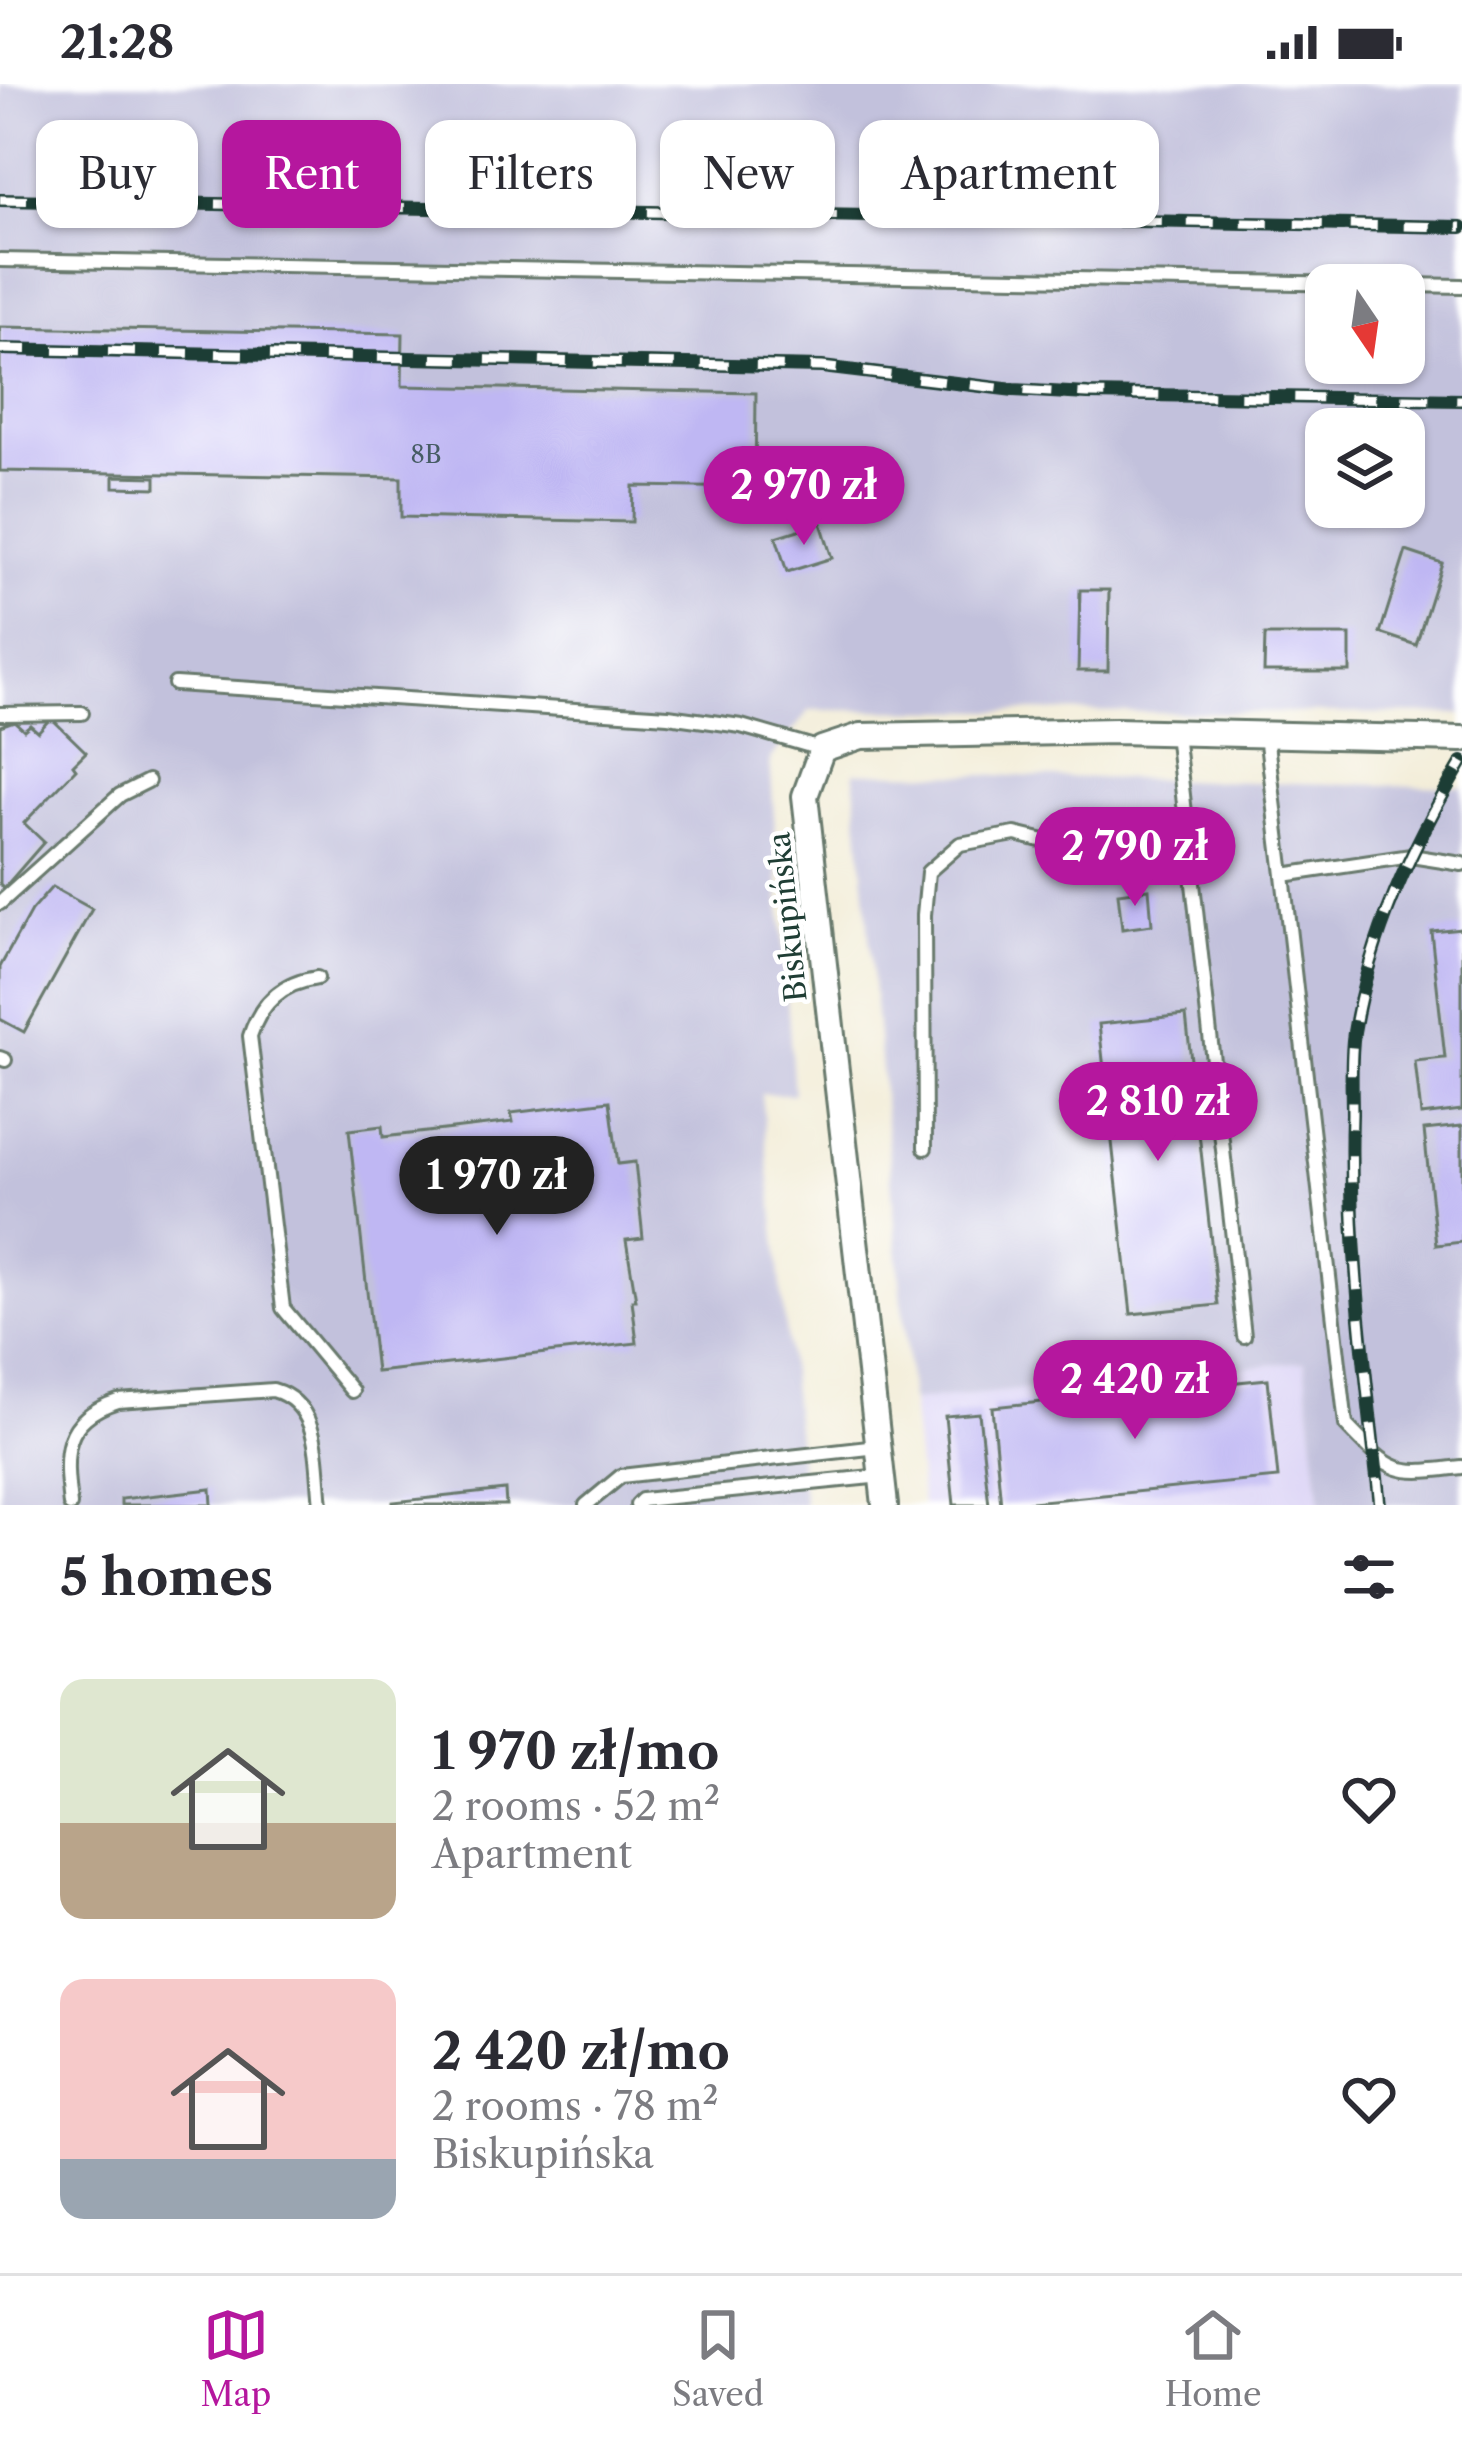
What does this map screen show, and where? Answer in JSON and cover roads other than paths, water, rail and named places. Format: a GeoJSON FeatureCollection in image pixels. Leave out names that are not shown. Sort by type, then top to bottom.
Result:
{"type":"FeatureCollection","features":[{"type":"Feature","properties":{"kind":"street"},"geometry":{"type":"LineString","coordinates":[[822,749],[861,736],[1176,733],[1462,740]]}},
{"type":"Feature","properties":{"kind":"street","name":"Biskupińska"},"geometry":{"type":"LineString","coordinates":[[822,749],[805,796],[885,1505]]}},
{"type":"Feature","properties":{"kind":"lane"},"geometry":{"type":"LineString","coordinates":[[0,260],[1462,286]]}},
{"type":"Feature","properties":{"kind":"lane"},"geometry":{"type":"LineString","coordinates":[[175,684],[668,716],[741,726],[822,749]]}},
{"type":"Feature","properties":{"kind":"lane"},"geometry":{"type":"LineString","coordinates":[[0,714],[82,713]]}},
{"type":"Feature","properties":{"kind":"lane"},"geometry":{"type":"LineString","coordinates":[[1176,733],[1244,1336]]}},
{"type":"Feature","properties":{"kind":"lane"},"geometry":{"type":"LineString","coordinates":[[1266,735],[1346,1425],[1374,1454],[1406,1474],[1462,1467]]}},
{"type":"Feature","properties":{"kind":"lane"},"geometry":{"type":"LineString","coordinates":[[0,903],[120,795],[148,781]]}},
{"type":"Feature","properties":{"kind":"lane"},"geometry":{"type":"LineString","coordinates":[[926,1148],[924,915],[928,872],[960,844],[1016,834],[1082,850],[1123,854],[1189,848]]}},
{"type":"Feature","properties":{"kind":"lane"},"geometry":{"type":"LineString","coordinates":[[1282,875],[1411,856],[1462,864]]}},
{"type":"Feature","properties":{"kind":"lane"},"geometry":{"type":"LineString","coordinates":[[316,978],[295,981],[274,995],[257,1016],[250,1036],[283,1308],[352,1391]]}},
{"type":"Feature","properties":{"kind":"lane"},"geometry":{"type":"LineString","coordinates":[[70,1505],[64,1457],[70,1437],[99,1407],[118,1401],[273,1390],[289,1395],[308,1418],[321,1505]]}},
{"type":"Feature","properties":{"kind":"lane"},"geometry":{"type":"LineString","coordinates":[[586,1505],[621,1476],[878,1447]]}},
{"type":"Feature","properties":{"kind":"lane"},"geometry":{"type":"LineString","coordinates":[[637,1505],[881,1476]]}},
{"type":"Feature","properties":{"kind":"lane"},"geometry":{"type":"LineString","coordinates":[[740,1490],[759,1505]]}},
{"type":"Feature","properties":{"kind":"railway"},"geometry":{"type":"LineString","coordinates":[[0,200],[1462,227]]}},
{"type":"Feature","properties":{"kind":"railway"},"geometry":{"type":"LineString","coordinates":[[0,349],[822,367],[1088,394],[1462,400]]}},
{"type":"Feature","properties":{"kind":"railway"},"geometry":{"type":"LineString","coordinates":[[1380,1505],[1355,1261],[1353,1042],[1361,996],[1395,892],[1462,762]]}}]}
